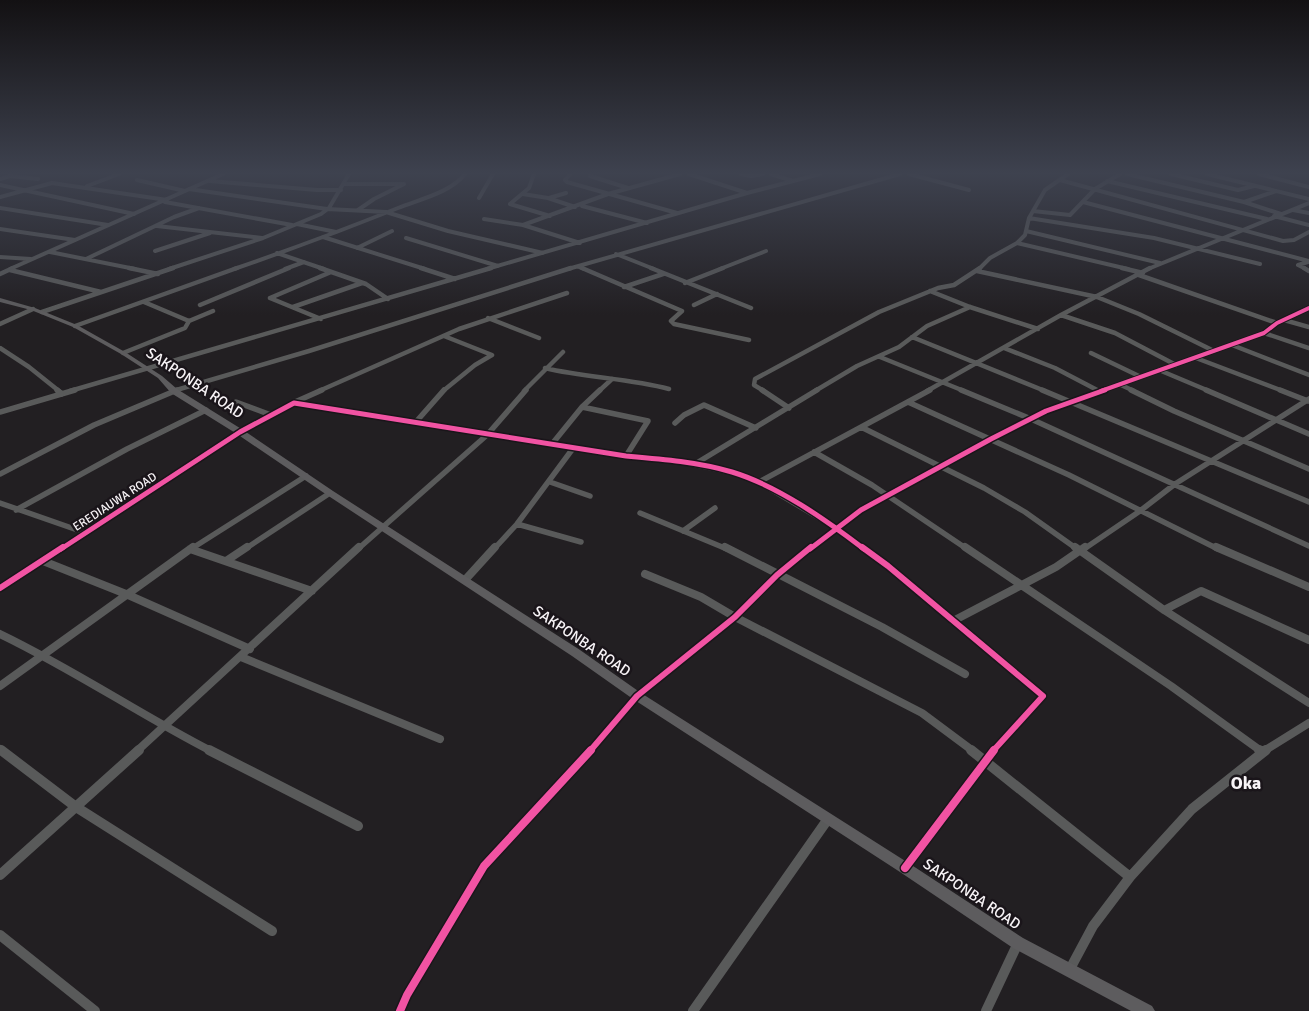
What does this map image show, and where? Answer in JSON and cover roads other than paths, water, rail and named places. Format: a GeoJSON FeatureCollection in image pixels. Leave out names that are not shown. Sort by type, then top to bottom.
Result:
{"type":"FeatureCollection","features":[{"type":"Feature","properties":{"kind":"main road","name":"SAKPONBA ROAD"},"geometry":{"type":"LineString","coordinates":[[0,300],[37,311],[75,326],[124,353],[160,377],[174,390],[576,653],[637,696],[1018,942],[1070,968],[1147,1011]]}},
{"type":"Feature","properties":{"kind":"street"},"geometry":{"type":"LineString","coordinates":[[78,221],[109,226]]}},
{"type":"Feature","properties":{"kind":"street"},"geometry":{"type":"LineString","coordinates":[[0,274],[119,221]]}},
{"type":"Feature","properties":{"kind":"street"},"geometry":{"type":"LineString","coordinates":[[86,259],[167,221]]}},
{"type":"Feature","properties":{"kind":"street"},"geometry":{"type":"LineString","coordinates":[[274,221],[338,232]]}},
{"type":"Feature","properties":{"kind":"street"},"geometry":{"type":"LineString","coordinates":[[0,324],[159,274],[286,230],[303,221]]}},
{"type":"Feature","properties":{"kind":"street"},"geometry":{"type":"LineString","coordinates":[[75,326],[364,221]]}},
{"type":"Feature","properties":{"kind":"street"},"geometry":{"type":"LineString","coordinates":[[416,221],[448,231],[544,253]]}},
{"type":"Feature","properties":{"kind":"street"},"geometry":{"type":"LineString","coordinates":[[496,221],[523,226],[580,243]]}},
{"type":"Feature","properties":{"kind":"street"},"geometry":{"type":"LineString","coordinates":[[523,226],[536,221]]}},
{"type":"Feature","properties":{"kind":"street"},"geometry":{"type":"LineString","coordinates":[[642,221],[649,223]]}},
{"type":"Feature","properties":{"kind":"street"},"geometry":{"type":"LineString","coordinates":[[0,412],[655,221]]}},
{"type":"Feature","properties":{"kind":"street"},"geometry":{"type":"LineString","coordinates":[[0,474],[94,425],[174,390],[301,353],[616,254],[733,221]]}},
{"type":"Feature","properties":{"kind":"street"},"geometry":{"type":"LineString","coordinates":[[789,408],[754,385],[755,379],[879,312],[930,291],[954,284],[977,271],[990,258],[1017,243],[1026,231],[1029,221]]}},
{"type":"Feature","properties":{"kind":"street"},"geometry":{"type":"LineString","coordinates":[[1050,221],[1154,238],[1260,264]]}},
{"type":"Feature","properties":{"kind":"street"},"geometry":{"type":"LineString","coordinates":[[1153,221],[1309,262]]}},
{"type":"Feature","properties":{"kind":"street"},"geometry":{"type":"LineString","coordinates":[[1210,221],[1288,242],[1309,232]]}},
{"type":"Feature","properties":{"kind":"street"},"geometry":{"type":"LineString","coordinates":[[759,482],[943,383],[1061,316],[1160,264],[1261,221]]}},
{"type":"Feature","properties":{"kind":"street"},"geometry":{"type":"LineString","coordinates":[[1292,221],[1309,226]]}},
{"type":"Feature","properties":{"kind":"street"},"geometry":{"type":"LineString","coordinates":[[156,226],[207,233]]}},
{"type":"Feature","properties":{"kind":"street"},"geometry":{"type":"LineString","coordinates":[[0,229],[76,240]]}},
{"type":"Feature","properties":{"kind":"street"},"geometry":{"type":"LineString","coordinates":[[357,248],[392,231]]}},
{"type":"Feature","properties":{"kind":"street"},"geometry":{"type":"LineString","coordinates":[[1026,231],[1120,252],[1160,264]]}},
{"type":"Feature","properties":{"kind":"street"},"geometry":{"type":"LineString","coordinates":[[155,251],[214,232],[263,238]]}},
{"type":"Feature","properties":{"kind":"street"},"geometry":{"type":"LineString","coordinates":[[323,237],[456,280]]}},
{"type":"Feature","properties":{"kind":"street"},"geometry":{"type":"LineString","coordinates":[[406,238],[498,266]]}},
{"type":"Feature","properties":{"kind":"street"},"geometry":{"type":"LineString","coordinates":[[1017,243],[1141,274],[1280,322],[1309,327]]}},
{"type":"Feature","properties":{"kind":"street"},"geometry":{"type":"LineString","coordinates":[[686,283],[766,251]]}},
{"type":"Feature","properties":{"kind":"street"},"geometry":{"type":"LineString","coordinates":[[48,252],[159,274]]}},
{"type":"Feature","properties":{"kind":"street"},"geometry":{"type":"LineString","coordinates":[[276,253],[362,283],[388,299]]}},
{"type":"Feature","properties":{"kind":"street"},"geometry":{"type":"LineString","coordinates":[[616,254],[751,308]]}},
{"type":"Feature","properties":{"kind":"street"},"geometry":{"type":"LineString","coordinates":[[0,257],[32,259]]}},
{"type":"Feature","properties":{"kind":"street"},"geometry":{"type":"LineString","coordinates":[[124,353],[185,328],[189,321],[213,311],[201,306],[201,303],[304,262]]}},
{"type":"Feature","properties":{"kind":"street"},"geometry":{"type":"LineString","coordinates":[[1309,262],[1298,265],[1309,271]]}},
{"type":"Feature","properties":{"kind":"street"},"geometry":{"type":"LineString","coordinates":[[579,267],[682,311],[671,321],[674,324],[749,340]]}},
{"type":"Feature","properties":{"kind":"street"},"geometry":{"type":"LineString","coordinates":[[10,270],[102,292]]}},
{"type":"Feature","properties":{"kind":"street"},"geometry":{"type":"LineString","coordinates":[[977,271],[1097,297],[1139,314],[1214,351]]}},
{"type":"Feature","properties":{"kind":"street"},"geometry":{"type":"LineString","coordinates":[[321,318],[270,298],[331,272]]}},
{"type":"Feature","properties":{"kind":"street"},"geometry":{"type":"LineString","coordinates":[[624,287],[663,274]]}},
{"type":"Feature","properties":{"kind":"street"},"geometry":{"type":"LineString","coordinates":[[293,306],[362,283]]}},
{"type":"Feature","properties":{"kind":"street"},"geometry":{"type":"LineString","coordinates":[[930,291],[970,307],[1038,329]]}},
{"type":"Feature","properties":{"kind":"street"},"geometry":{"type":"LineString","coordinates":[[240,432],[294,403],[444,336],[488,318],[567,293]]}},
{"type":"Feature","properties":{"kind":"street"},"geometry":{"type":"LineString","coordinates":[[694,305],[717,294]]}},
{"type":"Feature","properties":{"kind":"street"},"geometry":{"type":"LineString","coordinates":[[144,302],[189,321]]}},
{"type":"Feature","properties":{"kind":"street"},"geometry":{"type":"LineString","coordinates":[[695,464],[857,366],[880,357],[927,326],[970,307]]}},
{"type":"Feature","properties":{"kind":"street"},"geometry":{"type":"LineString","coordinates":[[400,1011],[407,995],[484,866],[615,724],[637,696],[735,617],[777,575],[836,528],[887,495],[1031,419],[1068,402],[1121,385],[1264,333],[1280,322],[1309,308]]}},
{"type":"Feature","properties":{"kind":"street"},"geometry":{"type":"LineString","coordinates":[[1061,316],[1115,333],[1176,365]]}},
{"type":"Feature","properties":{"kind":"street"},"geometry":{"type":"LineString","coordinates":[[488,318],[539,338]]}},
{"type":"Feature","properties":{"kind":"street"},"geometry":{"type":"LineString","coordinates":[[1264,333],[1309,348]]}},
{"type":"Feature","properties":{"kind":"street"},"geometry":{"type":"LineString","coordinates":[[415,423],[423,412],[452,383],[492,355],[444,336]]}},
{"type":"Feature","properties":{"kind":"street"},"geometry":{"type":"LineString","coordinates":[[912,337],[1309,502]]}},
{"type":"Feature","properties":{"kind":"street"},"geometry":{"type":"LineString","coordinates":[[1232,345],[1309,375]]}},
{"type":"Feature","properties":{"kind":"street"},"geometry":{"type":"LineString","coordinates":[[0,348],[62,394]]}},
{"type":"Feature","properties":{"kind":"street"},"geometry":{"type":"LineString","coordinates":[[1004,348],[1056,368],[1099,391]]}},
{"type":"Feature","properties":{"kind":"street"},"geometry":{"type":"LineString","coordinates":[[0,875],[164,728],[382,526],[488,435],[513,403],[545,368],[563,352]]}},
{"type":"Feature","properties":{"kind":"street"},"geometry":{"type":"LineString","coordinates":[[1092,353],[1141,377]]}},
{"type":"Feature","properties":{"kind":"street"},"geometry":{"type":"LineString","coordinates":[[880,357],[1031,419],[1309,546]]}},
{"type":"Feature","properties":{"kind":"street"},"geometry":{"type":"LineString","coordinates":[[1196,358],[1308,400]]}},
{"type":"Feature","properties":{"kind":"street"},"geometry":{"type":"LineString","coordinates":[[545,368],[575,375],[650,384],[669,389]]}},
{"type":"Feature","properties":{"kind":"street"},"geometry":{"type":"LineString","coordinates":[[1159,370],[1309,434]]}},
{"type":"Feature","properties":{"kind":"street"},"geometry":{"type":"LineString","coordinates":[[552,444],[582,407],[612,379]]}},
{"type":"Feature","properties":{"kind":"street"},"geometry":{"type":"LineString","coordinates":[[1121,385],[1174,411],[1309,469]]}},
{"type":"Feature","properties":{"kind":"street"},"geometry":{"type":"LineString","coordinates":[[953,621],[1056,567],[1140,511],[1174,484],[1308,400]]}},
{"type":"Feature","properties":{"kind":"street"},"geometry":{"type":"LineString","coordinates":[[236,402],[271,415]]}},
{"type":"Feature","properties":{"kind":"street"},"geometry":{"type":"LineString","coordinates":[[908,402],[1069,475],[1221,550],[1309,587]]}},
{"type":"Feature","properties":{"kind":"street"},"geometry":{"type":"LineString","coordinates":[[294,403],[626,456],[695,464],[731,472],[759,482],[836,528],[888,566],[1043,696],[985,760],[905,868]]}},
{"type":"Feature","properties":{"kind":"street"},"geometry":{"type":"LineString","coordinates":[[675,423],[684,415],[704,405],[756,428]]}},
{"type":"Feature","properties":{"kind":"street"},"geometry":{"type":"LineString","coordinates":[[582,407],[627,415],[648,421],[626,456]]}},
{"type":"Feature","properties":{"kind":"street"},"geometry":{"type":"LineString","coordinates":[[16,510],[119,453],[206,410]]}},
{"type":"Feature","properties":{"kind":"street"},"geometry":{"type":"LineString","coordinates":[[861,427],[984,488],[1025,512],[1164,610],[1309,703]]}},
{"type":"Feature","properties":{"kind":"street","name":"EREDIAUWA ROAD"},"geometry":{"type":"LineString","coordinates":[[2,584],[86,533],[240,432]]}},
{"type":"Feature","properties":{"kind":"street"},"geometry":{"type":"LineString","coordinates":[[465,580],[517,524],[550,482],[574,447]]}},
{"type":"Feature","properties":{"kind":"street"},"geometry":{"type":"LineString","coordinates":[[814,452],[845,468],[887,495],[1171,686],[1262,752]]}},
{"type":"Feature","properties":{"kind":"street"},"geometry":{"type":"LineString","coordinates":[[0,686],[190,548],[306,476]]}},
{"type":"Feature","properties":{"kind":"street"},"geometry":{"type":"LineString","coordinates":[[550,482],[590,496]]}},
{"type":"Feature","properties":{"kind":"street"},"geometry":{"type":"LineString","coordinates":[[226,561],[330,493]]}},
{"type":"Feature","properties":{"kind":"street"},"geometry":{"type":"LineString","coordinates":[[0,503],[86,533]]}},
{"type":"Feature","properties":{"kind":"street"},"geometry":{"type":"LineString","coordinates":[[683,531],[714,508]]}},
{"type":"Feature","properties":{"kind":"street"},"geometry":{"type":"LineString","coordinates":[[640,513],[720,545],[882,627],[966,674]]}},
{"type":"Feature","properties":{"kind":"street"},"geometry":{"type":"LineString","coordinates":[[517,524],[581,542]]}},
{"type":"Feature","properties":{"kind":"street"},"geometry":{"type":"LineString","coordinates":[[190,548],[312,591]]}},
{"type":"Feature","properties":{"kind":"street"},"geometry":{"type":"LineString","coordinates":[[42,561],[126,594],[250,649]]}},
{"type":"Feature","properties":{"kind":"street"},"geometry":{"type":"LineString","coordinates":[[645,574],[702,597],[735,617],[922,713],[985,760],[1130,877]]}},
{"type":"Feature","properties":{"kind":"street"},"geometry":{"type":"LineString","coordinates":[[1164,610],[1201,591],[1309,640]]}},
{"type":"Feature","properties":{"kind":"street"},"geometry":{"type":"LineString","coordinates":[[0,634],[44,655],[164,728],[358,826]]}},
{"type":"Feature","properties":{"kind":"street"},"geometry":{"type":"LineString","coordinates":[[241,657],[440,739]]}},
{"type":"Feature","properties":{"kind":"street"},"geometry":{"type":"LineString","coordinates":[[1070,968],[1093,926],[1130,877],[1192,809],[1262,752],[1309,723]]}},
{"type":"Feature","properties":{"kind":"street"},"geometry":{"type":"LineString","coordinates":[[0,749],[76,807],[272,931]]}},
{"type":"Feature","properties":{"kind":"street"},"geometry":{"type":"LineString","coordinates":[[693,1011],[828,819]]}},
{"type":"Feature","properties":{"kind":"street"},"geometry":{"type":"LineString","coordinates":[[0,935],[95,1011]]}},
{"type":"Feature","properties":{"kind":"street"},"geometry":{"type":"LineString","coordinates":[[986,1011],[1018,942]]}},
{"type":"Feature","properties":{"kind":"district","name":"Oka"},"geometry":{"type":"Point","coordinates":[1246,783]}}]}
